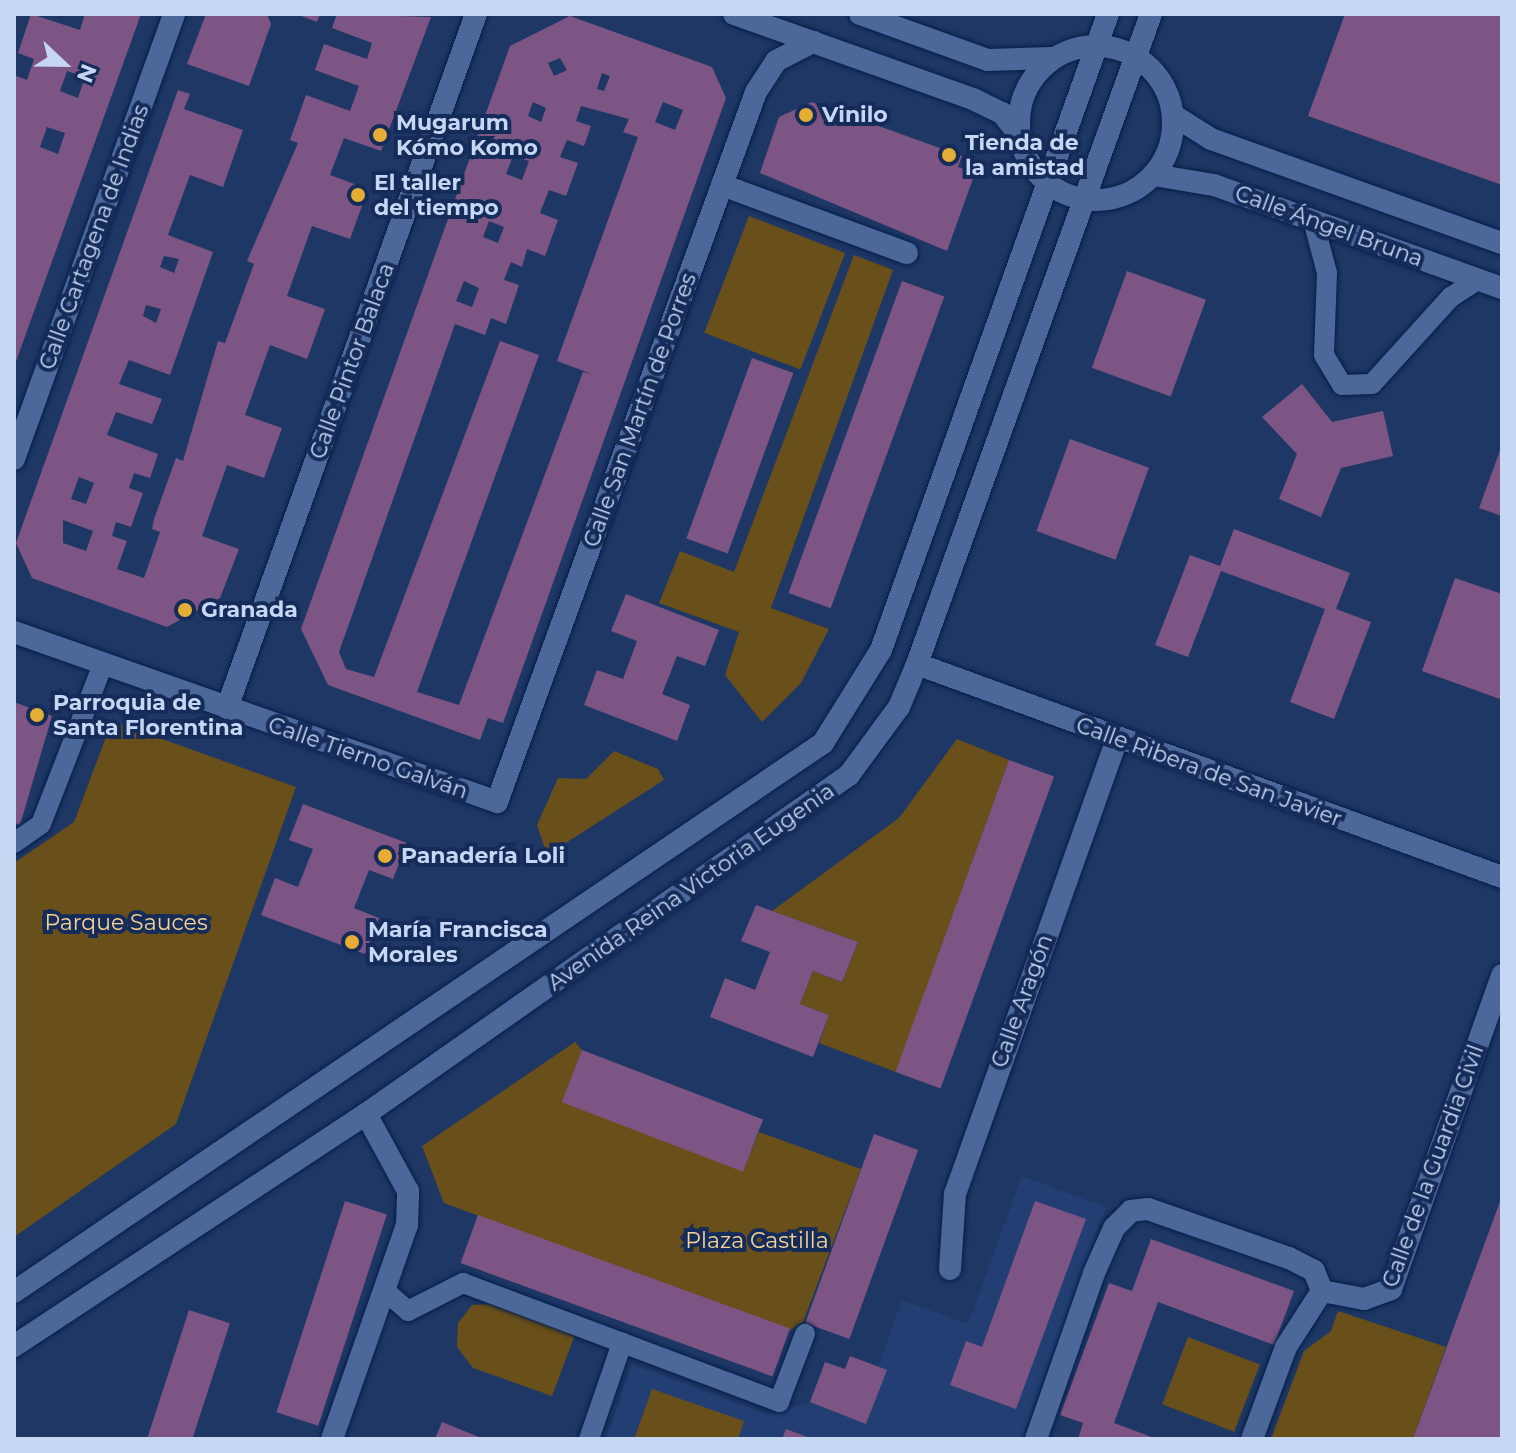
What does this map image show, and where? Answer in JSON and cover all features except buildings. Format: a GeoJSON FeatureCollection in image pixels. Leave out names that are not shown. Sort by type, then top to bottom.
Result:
{"type":"FeatureCollection","features":[{"type":"Feature","properties":{"kind":"main road","name":"Calle Cartagena de Indias"},"geometry":{"type":"LineString","coordinates":[[14,459],[174,14]]}},
{"type":"Feature","properties":{"kind":"main road","name":"Calle Pintor Balaca"},"geometry":{"type":"LineString","coordinates":[[227,708],[476,14]]}},
{"type":"Feature","properties":{"kind":"main road"},"geometry":{"type":"LineString","coordinates":[[734,14],[992,108],[1020,136],[1048,184],[1083,200],[1122,196],[1154,175],[1170,147],[1173,115],[1158,76],[1136,56],[1097,45],[1024,65],[988,60],[860,14]]}},
{"type":"Feature","properties":{"kind":"main road","name":"Avenida Reina Victoria Eugenia"},"geometry":{"type":"LineString","coordinates":[[14,1292],[823,743],[881,650],[1108,14]]}},
{"type":"Feature","properties":{"kind":"main road","name":"Avenida Reina Victoria Eugenia"},"geometry":{"type":"LineString","coordinates":[[14,1346],[366,1114],[816,804],[875,743],[917,664],[1151,14]]}},
{"type":"Feature","properties":{"kind":"main road","name":"Calle San Martín de Porres"},"geometry":{"type":"LineString","coordinates":[[497,802],[765,75],[776,61],[813,42]]}},
{"type":"Feature","properties":{"kind":"main road"},"geometry":{"type":"LineString","coordinates":[[1020,136],[1026,91],[1056,57]]}},
{"type":"Feature","properties":{"kind":"main road","name":"Calle Ángel Bruna"},"geometry":{"type":"LineString","coordinates":[[1173,115],[1211,139],[1502,243]]}},
{"type":"Feature","properties":{"kind":"main road","name":"Calle Ángel Bruna"},"geometry":{"type":"LineString","coordinates":[[1154,175],[1181,176],[1502,288]]}},
{"type":"Feature","properties":{"kind":"main road"},"geometry":{"type":"LineString","coordinates":[[722,185],[907,253]]}},
{"type":"Feature","properties":{"kind":"main road","name":"Calle Tierno Galván"},"geometry":{"type":"LineString","coordinates":[[14,632],[497,802]]}},
{"type":"Feature","properties":{"kind":"main road","name":"Calle Ribera de San Javier"},"geometry":{"type":"LineString","coordinates":[[917,664],[1502,877]]}},
{"type":"Feature","properties":{"kind":"main road","name":"Calle Aragón"},"geometry":{"type":"LineString","coordinates":[[950,1269],[955,1194],[1117,739]]}},
{"type":"Feature","properties":{"kind":"main road","name":"Calle de la Guardia Civil"},"geometry":{"type":"LineString","coordinates":[[1322,1291],[1364,1299],[1391,1289],[1502,975]]}},
{"type":"Feature","properties":{"kind":"main road"},"geometry":{"type":"LineString","coordinates":[[332,1439],[407,1225],[408,1191],[366,1114]]}},
{"type":"Feature","properties":{"kind":"main road"},"geometry":{"type":"LineString","coordinates":[[1036,1439],[1094,1273],[1114,1228],[1131,1211],[1148,1209],[1289,1258],[1314,1271],[1322,1291],[1286,1347],[1252,1439]]}},
{"type":"Feature","properties":{"kind":"lane"},"geometry":{"type":"LineString","coordinates":[[1313,220],[1327,273],[1324,355],[1342,385],[1372,384],[1451,297],[1479,279]]}},
{"type":"Feature","properties":{"kind":"lane"},"geometry":{"type":"LineString","coordinates":[[14,843],[41,824],[103,664]]}},
{"type":"Feature","properties":{"kind":"lane"},"geometry":{"type":"LineString","coordinates":[[384,1290],[408,1311],[463,1283],[779,1402],[805,1334]]}},
{"type":"Feature","properties":{"kind":"lane"},"geometry":{"type":"LineString","coordinates":[[589,1439],[622,1343]]}},
{"type":"Feature","properties":{"kind":"shaded area"},"geometry":{"type":"Polygon","coordinates":[[[1022,1176],[1106,1207],[1022,1439],[606,1439],[632,1364],[769,1415],[810,1402],[825,1362],[845,1369],[850,1356],[878,1367],[902,1300],[968,1324],[1022,1176]]]}},
{"type":"Feature","properties":{"kind":"green space"},"geometry":{"type":"Polygon","coordinates":[[[749,216],[845,253],[800,370],[704,333],[749,216]]]}},
{"type":"Feature","properties":{"kind":"green space"},"geometry":{"type":"Polygon","coordinates":[[[854,255],[893,270],[771,608],[829,629],[801,683],[762,722],[725,675],[739,632],[659,603],[680,551],[734,572],[854,255]]]}},
{"type":"Feature","properties":{"kind":"green space","name":"Parque Sauces"},"geometry":{"type":"Polygon","coordinates":[[[112,721],[296,787],[176,1124],[14,1237],[14,863],[74,822],[112,721]]]}},
{"type":"Feature","properties":{"kind":"green space"},"geometry":{"type":"Polygon","coordinates":[[[957,739],[1009,760],[896,1072],[819,1043],[829,1015],[800,1004],[813,971],[842,982],[858,942],[772,911],[899,818],[957,739]]]}},
{"type":"Feature","properties":{"kind":"green space"},"geometry":{"type":"Polygon","coordinates":[[[614,751],[658,769],[664,780],[547,855],[537,825],[558,778],[586,779],[614,751]]]}},
{"type":"Feature","properties":{"kind":"green space","name":"Plaza Castilla"},"geometry":{"type":"Polygon","coordinates":[[[575,1042],[582,1050],[563,1102],[743,1171],[759,1132],[861,1169],[803,1322],[789,1331],[444,1203],[422,1146],[575,1042]]]}},
{"type":"Feature","properties":{"kind":"green space"},"geometry":{"type":"Polygon","coordinates":[[[496,1304],[576,1332],[552,1396],[473,1368],[457,1347],[458,1323],[472,1305],[496,1304]]]}},
{"type":"Feature","properties":{"kind":"green space"},"geometry":{"type":"Polygon","coordinates":[[[1338,1311],[1446,1347],[1413,1439],[1271,1439],[1304,1351],[1331,1331],[1338,1311]]]}},
{"type":"Feature","properties":{"kind":"green space"},"geometry":{"type":"Polygon","coordinates":[[[1188,1337],[1260,1365],[1234,1432],[1162,1404],[1188,1337]]]}},
{"type":"Feature","properties":{"kind":"green space"},"geometry":{"type":"Polygon","coordinates":[[[652,1389],[744,1421],[738,1439],[634,1439],[652,1389]]]}},
{"type":"Feature","properties":{"kind":"place","name":"Vinilo"},"geometry":{"type":"Point","coordinates":[806,115]}},
{"type":"Feature","properties":{"kind":"place","name":"Mugarum Kómo Komo"},"geometry":{"type":"Point","coordinates":[380,135]}},
{"type":"Feature","properties":{"kind":"place","name":"Tienda de la amistad"},"geometry":{"type":"Point","coordinates":[949,155]}},
{"type":"Feature","properties":{"kind":"place","name":"El taller del tiempo"},"geometry":{"type":"Point","coordinates":[358,195]}},
{"type":"Feature","properties":{"kind":"place","name":"Granada"},"geometry":{"type":"Point","coordinates":[185,610]}},
{"type":"Feature","properties":{"kind":"place","name":"Parroquia de Santa Florentina"},"geometry":{"type":"Point","coordinates":[37,715]}},
{"type":"Feature","properties":{"kind":"place","name":"Panadería Loli"},"geometry":{"type":"Point","coordinates":[385,856]}},
{"type":"Feature","properties":{"kind":"place","name":"María Francisca Morales"},"geometry":{"type":"Point","coordinates":[352,942]}}]}
